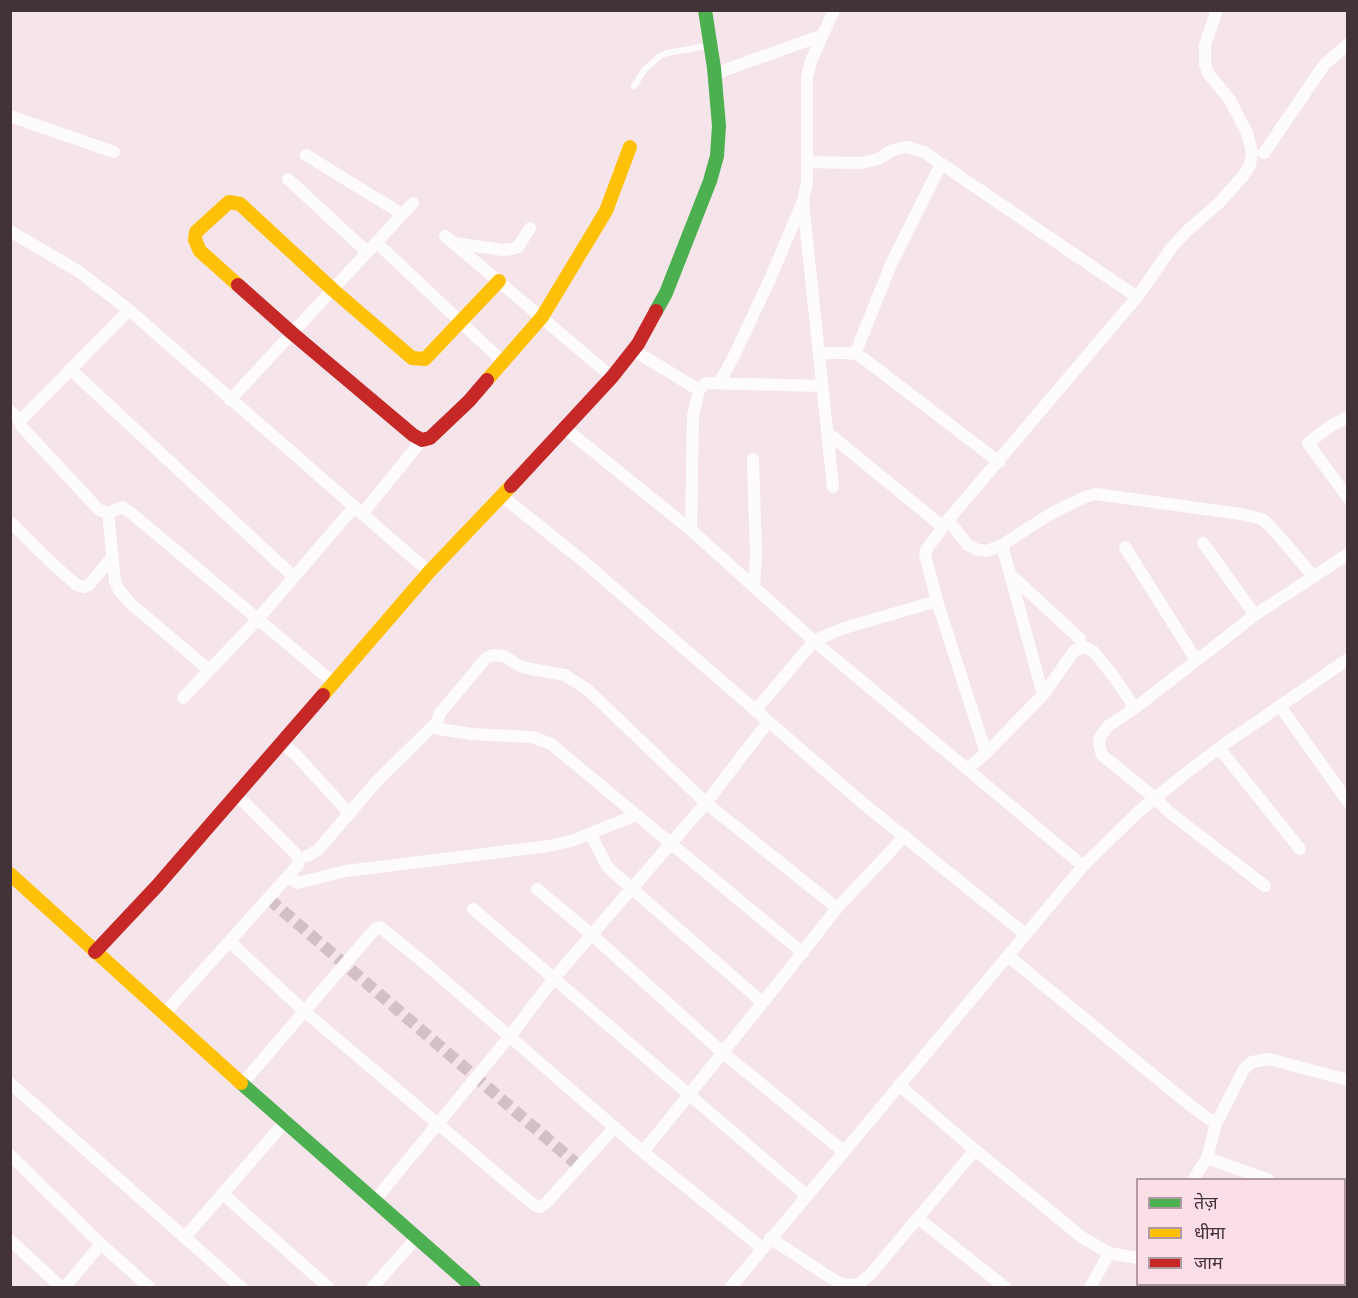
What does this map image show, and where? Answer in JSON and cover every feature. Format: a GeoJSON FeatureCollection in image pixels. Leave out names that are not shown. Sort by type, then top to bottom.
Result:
{"type":"FeatureCollection","features":[{"type":"Feature","properties":{"kind":"street"},"geometry":{"type":"LineString","coordinates":[[95,952],[237,795],[429,572],[566,429],[633,350],[666,293],[710,181],[717,156],[719,126],[705,10]]}},
{"type":"Feature","properties":{"kind":"street"},"geometry":{"type":"LineString","coordinates":[[719,383],[770,279],[802,201],[807,182],[807,77],[811,61],[834,10]]}},
{"type":"Feature","properties":{"kind":"street"},"geometry":{"type":"LineString","coordinates":[[986,753],[938,601],[925,555],[926,550],[1137,297],[1180,238],[1219,203],[1250,165],[1251,152],[1247,133],[1230,100],[1208,73],[1204,64],[1205,45],[1217,10]]}},
{"type":"Feature","properties":{"kind":"street"},"geometry":{"type":"LineString","coordinates":[[714,74],[823,35]]}},
{"type":"Feature","properties":{"kind":"street"},"geometry":{"type":"LineString","coordinates":[[1264,153],[1324,65],[1347,44]]}},
{"type":"Feature","properties":{"kind":"street"},"geometry":{"type":"LineString","coordinates":[[10,116],[114,152]]}},
{"type":"Feature","properties":{"kind":"street"},"geometry":{"type":"LineString","coordinates":[[183,698],[422,440],[430,438],[469,401],[542,317],[606,211],[630,147]]}},
{"type":"Feature","properties":{"kind":"street"},"geometry":{"type":"LineString","coordinates":[[807,162],[861,163],[878,159],[893,150],[907,147],[924,152],[1137,297]]}},
{"type":"Feature","properties":{"kind":"street"},"geometry":{"type":"LineString","coordinates":[[306,155],[402,214]]}},
{"type":"Feature","properties":{"kind":"street"},"geometry":{"type":"LineString","coordinates":[[855,354],[892,262],[941,164]]}},
{"type":"Feature","properties":{"kind":"street"},"geometry":{"type":"LineString","coordinates":[[288,179],[367,252]]}},
{"type":"Feature","properties":{"kind":"street"},"geometry":{"type":"LineString","coordinates":[[802,201],[833,487]]}},
{"type":"Feature","properties":{"kind":"street"},"geometry":{"type":"LineString","coordinates":[[422,440],[413,435],[292,333],[200,251],[195,240],[196,232],[229,202],[240,204],[332,289],[412,358],[419,360],[425,358],[499,281]]}},
{"type":"Feature","properties":{"kind":"street"},"geometry":{"type":"LineString","coordinates":[[230,400],[412,202]]}},
{"type":"Feature","properties":{"kind":"street"},"geometry":{"type":"LineString","coordinates":[[530,228],[518,247],[512,249],[503,250],[450,239],[612,377]]}},
{"type":"Feature","properties":{"kind":"street"},"geometry":{"type":"LineString","coordinates":[[10,231],[78,271],[129,310],[429,572]]}},
{"type":"Feature","properties":{"kind":"street"},"geometry":{"type":"LineString","coordinates":[[376,242],[504,362]]}},
{"type":"Feature","properties":{"kind":"street"},"geometry":{"type":"LineString","coordinates":[[129,310],[70,369],[15,419],[99,510],[108,513],[122,507],[130,512],[334,683]]}},
{"type":"Feature","properties":{"kind":"street"},"geometry":{"type":"LineString","coordinates":[[633,350],[699,390]]}},
{"type":"Feature","properties":{"kind":"street"},"geometry":{"type":"LineString","coordinates":[[819,353],[855,354],[863,358],[999,462]]}},
{"type":"Feature","properties":{"kind":"street"},"geometry":{"type":"LineString","coordinates":[[70,369],[294,576]]}},
{"type":"Feature","properties":{"kind":"street"},"geometry":{"type":"LineString","coordinates":[[691,530],[693,416],[699,390],[706,383],[822,386]]}},
{"type":"Feature","properties":{"kind":"street"},"geometry":{"type":"LineString","coordinates":[[1347,417],[1308,443],[1347,498]]}},
{"type":"Feature","properties":{"kind":"street"},"geometry":{"type":"LineString","coordinates":[[566,429],[691,530],[814,641],[1083,866]]}},
{"type":"Feature","properties":{"kind":"street"},"geometry":{"type":"LineString","coordinates":[[828,434],[946,524],[968,545],[978,550],[987,551],[1002,545],[1052,513],[1085,497],[1096,494],[1113,495],[1262,519],[1314,577]]}},
{"type":"Feature","properties":{"kind":"street"},"geometry":{"type":"LineString","coordinates":[[753,459],[756,554],[754,587]]}},
{"type":"Feature","properties":{"kind":"street"},"geometry":{"type":"LineString","coordinates":[[502,496],[583,561],[865,805],[1025,934]]}},
{"type":"Feature","properties":{"kind":"street"},"geometry":{"type":"LineString","coordinates":[[108,513],[115,581],[119,590],[130,603],[209,670]]}},
{"type":"Feature","properties":{"kind":"street"},"geometry":{"type":"LineString","coordinates":[[10,522],[77,585],[84,587],[89,585],[113,556]]}},
{"type":"Feature","properties":{"kind":"street"},"geometry":{"type":"LineString","coordinates":[[1203,543],[1256,615]]}},
{"type":"Feature","properties":{"kind":"street"},"geometry":{"type":"LineString","coordinates":[[1002,545],[1043,695]]}},
{"type":"Feature","properties":{"kind":"street"},"geometry":{"type":"LineString","coordinates":[[1125,548],[1196,660]]}},
{"type":"Feature","properties":{"kind":"street"},"geometry":{"type":"LineString","coordinates":[[1266,886],[1169,812],[1102,754],[1099,744],[1100,737],[1108,726],[1256,615],[1347,554]]}},
{"type":"Feature","properties":{"kind":"street"},"geometry":{"type":"LineString","coordinates":[[1010,574],[1080,639]]}},
{"type":"Feature","properties":{"kind":"street"},"geometry":{"type":"LineString","coordinates":[[755,711],[814,641],[842,629],[938,601]]}},
{"type":"Feature","properties":{"kind":"street"},"geometry":{"type":"LineString","coordinates":[[967,769],[1043,695],[1051,686],[1067,658],[1075,650],[1085,647],[1094,652],[1135,708]]}},
{"type":"Feature","properties":{"kind":"street"},"geometry":{"type":"LineString","coordinates":[[307,856],[318,850],[377,781],[437,722],[440,713],[486,658],[494,655],[504,656],[520,666],[565,675],[588,690],[705,802],[837,908]]}},
{"type":"Feature","properties":{"kind":"street"},"geometry":{"type":"LineString","coordinates":[[730,1287],[1083,866],[1155,798],[1218,748],[1345,665]]}},
{"type":"Feature","properties":{"kind":"street"},"geometry":{"type":"LineString","coordinates":[[1280,706],[1347,802]]}},
{"type":"Feature","properties":{"kind":"street"},"geometry":{"type":"LineString","coordinates":[[437,722],[439,729],[449,731],[532,737],[550,744],[803,953]]}},
{"type":"Feature","properties":{"kind":"street"},"geometry":{"type":"LineString","coordinates":[[375,1200],[510,1036],[554,978],[671,844],[768,722]]}},
{"type":"Feature","properties":{"kind":"street"},"geometry":{"type":"LineString","coordinates":[[282,743],[296,755],[350,814]]}},
{"type":"Feature","properties":{"kind":"street"},"geometry":{"type":"LineString","coordinates":[[1218,748],[1300,849]]}},
{"type":"Feature","properties":{"kind":"street"},"geometry":{"type":"LineString","coordinates":[[164,1014],[298,865],[299,859],[237,795]]}},
{"type":"Feature","properties":{"kind":"street"},"geometry":{"type":"LineString","coordinates":[[289,877],[297,883],[346,872],[549,846],[571,841],[636,815]]}},
{"type":"Feature","properties":{"kind":"street"},"geometry":{"type":"LineString","coordinates":[[590,833],[607,866],[762,1002]]}},
{"type":"Feature","properties":{"kind":"street"},"geometry":{"type":"LineString","coordinates":[[643,1152],[837,908],[905,836]]}},
{"type":"Feature","properties":{"kind":"street"},"geometry":{"type":"LineString","coordinates":[[10,874],[242,1084],[474,1287]]}},
{"type":"Feature","properties":{"kind":"street"},"geometry":{"type":"LineString","coordinates":[[537,889],[591,934],[722,1052],[843,1151]]}},
{"type":"Feature","properties":{"kind":"street"},"geometry":{"type":"LineString","coordinates":[[473,909],[806,1196]]}},
{"type":"Feature","properties":{"kind":"street"},"geometry":{"type":"LineString","coordinates":[[242,1084],[375,929],[380,927],[643,1152],[766,1243],[837,1282],[848,1285],[858,1284],[869,1276],[975,1150]]}},
{"type":"Feature","properties":{"kind":"street"},"geometry":{"type":"LineString","coordinates":[[230,942],[304,1011],[534,1205],[540,1207],[546,1203],[615,1127]]}},
{"type":"Feature","properties":{"kind":"street"},"geometry":{"type":"LineString","coordinates":[[1008,956],[1216,1124]]}},
{"type":"Feature","properties":{"kind":"street"},"geometry":{"type":"LineString","coordinates":[[1194,1178],[1207,1158],[1216,1124],[1244,1069],[1252,1062],[1269,1059],[1347,1080]]}},
{"type":"Feature","properties":{"kind":"street"},"geometry":{"type":"LineString","coordinates":[[10,1083],[242,1287]]}},
{"type":"Feature","properties":{"kind":"street"},"geometry":{"type":"LineString","coordinates":[[899,1085],[1083,1238],[1109,1253],[1135,1255]]}},
{"type":"Feature","properties":{"kind":"street"},"geometry":{"type":"LineString","coordinates":[[185,1237],[285,1122]]}},
{"type":"Feature","properties":{"kind":"street"},"geometry":{"type":"LineString","coordinates":[[10,1155],[101,1244],[150,1287]]}},
{"type":"Feature","properties":{"kind":"street"},"geometry":{"type":"LineString","coordinates":[[1207,1158],[1266,1178]]}},
{"type":"Feature","properties":{"kind":"street"},"geometry":{"type":"LineString","coordinates":[[223,1194],[329,1287]]}},
{"type":"Feature","properties":{"kind":"street"},"geometry":{"type":"LineString","coordinates":[[919,1219],[1006,1287]]}},
{"type":"Feature","properties":{"kind":"street"},"geometry":{"type":"LineString","coordinates":[[372,1287],[417,1237]]}},
{"type":"Feature","properties":{"kind":"street"},"geometry":{"type":"LineString","coordinates":[[10,1240],[47,1283],[63,1287],[101,1244]]}},
{"type":"Feature","properties":{"kind":"street"},"geometry":{"type":"LineString","coordinates":[[1090,1287],[1109,1253]]}},
{"type":"Feature","properties":{"kind":"lane"},"geometry":{"type":"LineString","coordinates":[[634,86],[645,69],[660,56],[711,45]]}},
{"type":"Feature","properties":{"kind":"tunnel"},"geometry":{"type":"LineString","coordinates":[[269,899],[579,1166]]}},
{"type":"Feature","properties":{"kind":"traffic: fast"},"geometry":{"type":"LineString","coordinates":[[656,311],[666,293],[710,181],[717,156],[719,126],[714,68],[705,10]]}},
{"type":"Feature","properties":{"kind":"traffic: fast"},"geometry":{"type":"LineString","coordinates":[[241,1083],[474,1288]]}},
{"type":"Feature","properties":{"kind":"traffic: slow"},"geometry":{"type":"LineString","coordinates":[[487,380],[542,317],[606,211],[630,147]]}},
{"type":"Feature","properties":{"kind":"traffic: slow"},"geometry":{"type":"LineString","coordinates":[[238,285],[200,251],[195,240],[196,232],[229,202],[240,204],[332,289],[412,358],[425,359],[499,281]]}},
{"type":"Feature","properties":{"kind":"traffic: slow"},"geometry":{"type":"LineString","coordinates":[[323,695],[429,572],[511,486]]}},
{"type":"Feature","properties":{"kind":"traffic: slow"},"geometry":{"type":"LineString","coordinates":[[10,874],[241,1083]]}},
{"type":"Feature","properties":{"kind":"traffic: jam"},"geometry":{"type":"LineString","coordinates":[[238,285],[413,435],[422,440],[430,438],[469,401],[487,380]]}},
{"type":"Feature","properties":{"kind":"traffic: jam"},"geometry":{"type":"LineString","coordinates":[[511,486],[612,377],[638,344],[656,311]]}},
{"type":"Feature","properties":{"kind":"traffic: jam"},"geometry":{"type":"LineString","coordinates":[[95,952],[157,886],[323,695]]}}]}
